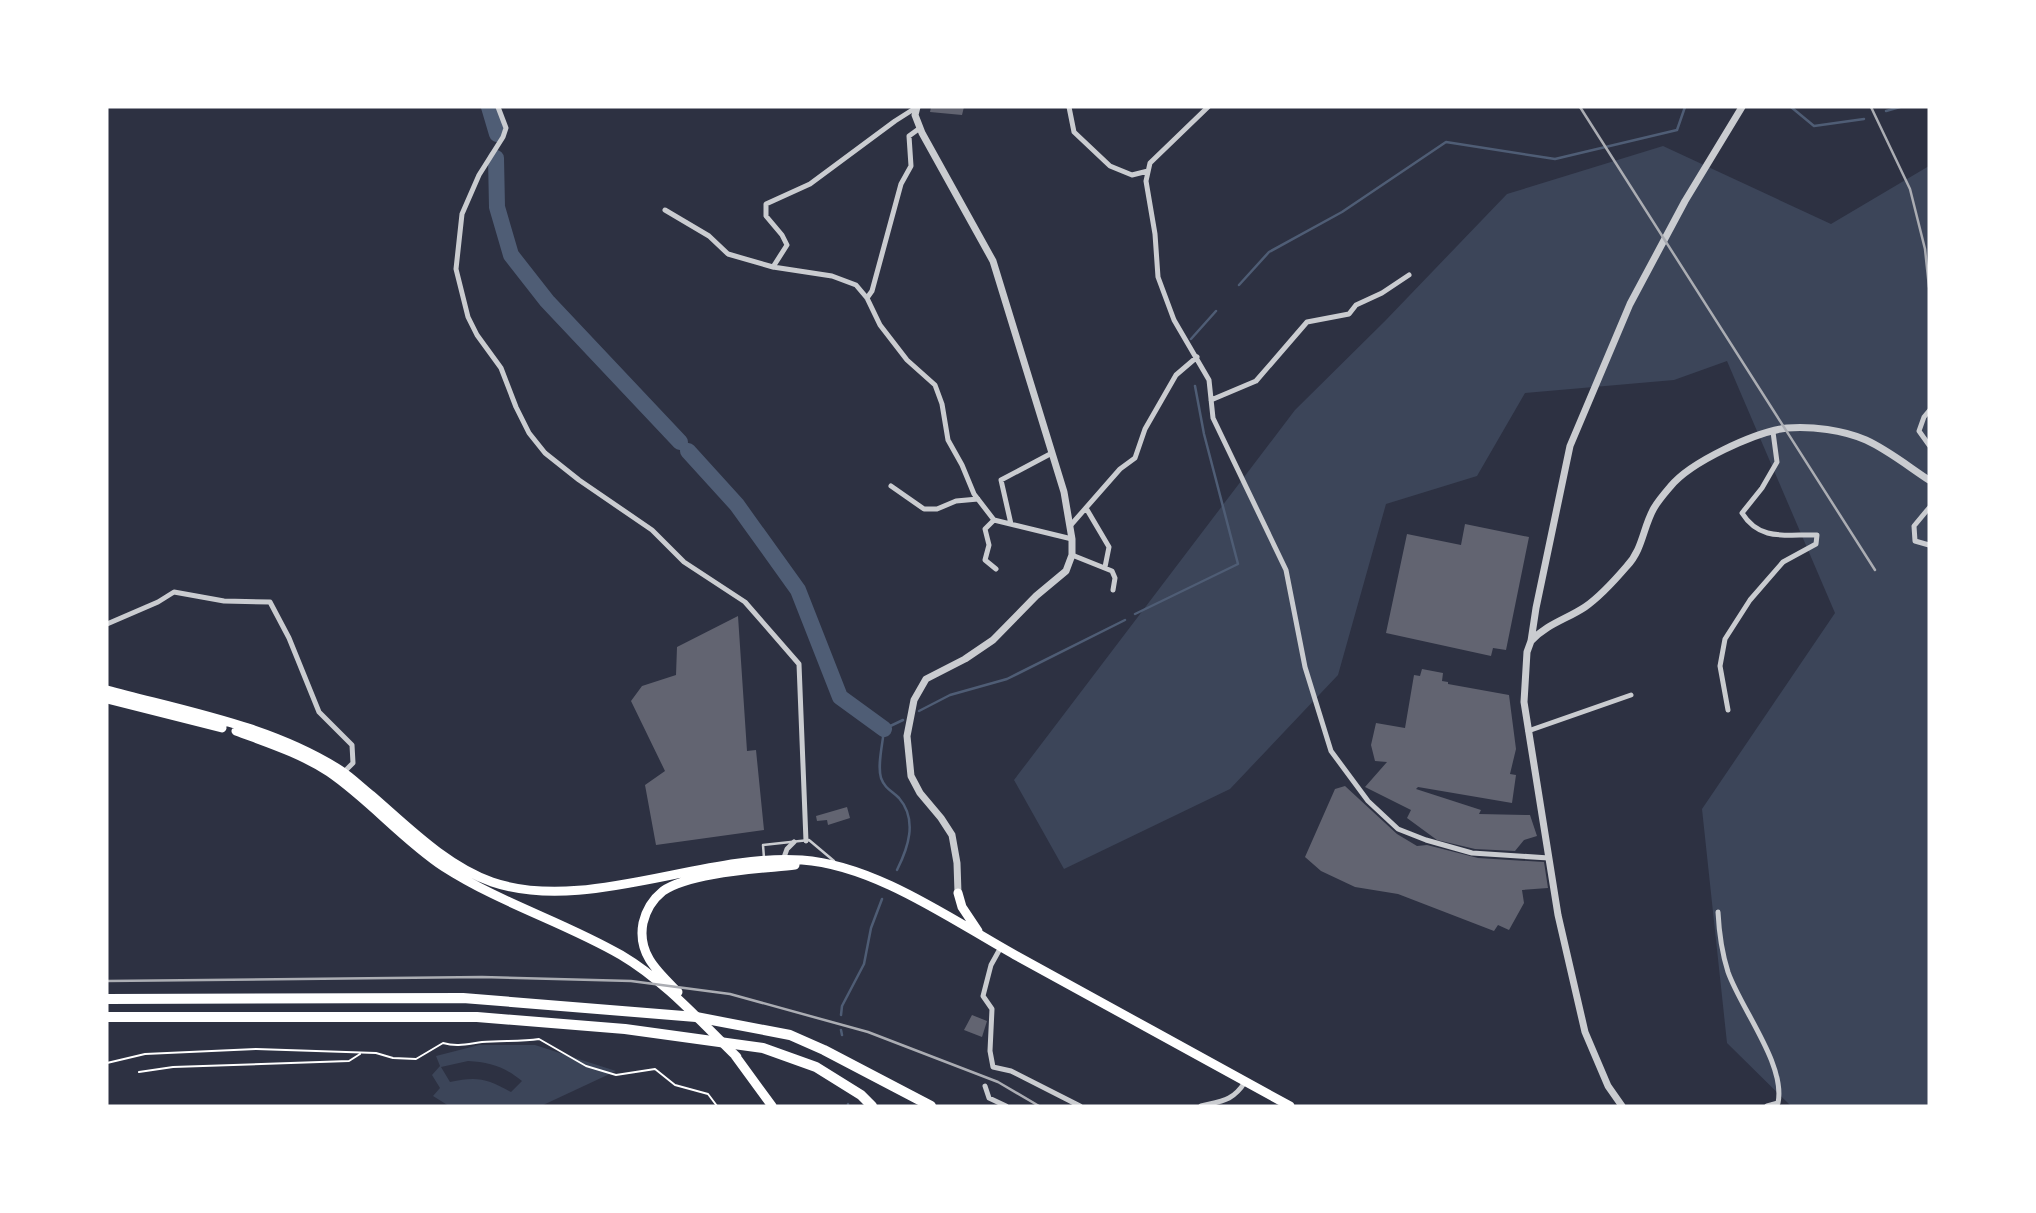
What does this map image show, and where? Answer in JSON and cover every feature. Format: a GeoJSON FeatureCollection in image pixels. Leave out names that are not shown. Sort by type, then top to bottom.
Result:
{"type":"FeatureCollection","features":[{"type":"Feature","properties":{"kind":"highway"},"geometry":{"type":"LineString","coordinates":[[107,690],[267,734],[318,757],[344,772],[422,839],[464,869],[492,882],[529,890],[561,892],[723,864],[818,862]]}},
{"type":"Feature","properties":{"kind":"highway"},"geometry":{"type":"LineString","coordinates":[[107,699],[236,732],[292,752],[327,771],[443,866],[488,892],[578,931],[639,966],[737,1058]]}},
{"type":"Feature","properties":{"kind":"highway"},"geometry":{"type":"LineString","coordinates":[[772,1106],[701,1015],[648,958],[642,935],[647,911],[658,895],[675,885],[784,860],[818,862],[869,876],[1290,1106]]}},
{"type":"Feature","properties":{"kind":"highway"},"geometry":{"type":"LineString","coordinates":[[941,913],[954,907],[958,893]]}},
{"type":"Feature","properties":{"kind":"highway"},"geometry":{"type":"LineString","coordinates":[[958,893],[962,907],[981,936]]}},
{"type":"Feature","properties":{"kind":"highway"},"geometry":{"type":"LineString","coordinates":[[107,999],[463,998],[696,1017],[790,1035],[931,1106]]}},
{"type":"Feature","properties":{"kind":"highway"},"geometry":{"type":"LineString","coordinates":[[107,1017],[477,1017],[625,1029],[763,1048],[816,1067],[861,1095],[872,1106]]}},
{"type":"Feature","properties":{"kind":"street"},"geometry":{"type":"LineString","coordinates":[[498,107],[506,128],[503,137],[479,175],[462,214],[456,268],[468,317],[477,335],[498,363],[516,407],[545,453],[579,481],[652,530],[684,562],[745,602],[799,664],[806,841]]}},
{"type":"Feature","properties":{"kind":"street"},"geometry":{"type":"LineString","coordinates":[[917,107],[915,115],[920,128],[993,261],[1064,492],[1072,539],[1072,555],[1066,571],[1036,596],[993,640],[965,659],[926,679],[914,700],[907,736],[911,776],[951,835],[957,863],[958,893]]}},
{"type":"Feature","properties":{"kind":"street"},"geometry":{"type":"LineString","coordinates":[[773,267],[788,245],[766,216],[766,204],[810,184],[917,107]]}},
{"type":"Feature","properties":{"kind":"street"},"geometry":{"type":"LineString","coordinates":[[1069,107],[1074,132],[1110,166],[1132,175],[1148,171]]}},
{"type":"Feature","properties":{"kind":"street"},"geometry":{"type":"LineString","coordinates":[[1208,107],[1150,163],[1146,181],[1155,234],[1158,277],[1174,320],[1209,380],[1213,418],[1286,570],[1305,667],[1332,751],[1368,801],[1398,829],[1472,853],[1549,858]]}},
{"type":"Feature","properties":{"kind":"street"},"geometry":{"type":"LineString","coordinates":[[1622,1106],[1608,1086],[1585,1032],[1558,915],[1524,702],[1527,652],[1570,446],[1630,304],[1685,201],[1741,108]]}},
{"type":"Feature","properties":{"kind":"street"},"geometry":{"type":"LineString","coordinates":[[867,298],[872,291],[901,184],[911,166],[909,136],[920,128]]}},
{"type":"Feature","properties":{"kind":"street"},"geometry":{"type":"LineString","coordinates":[[665,209],[709,236],[728,254],[773,267],[832,276],[856,285],[867,298],[880,325],[907,360],[935,385],[942,404],[948,440],[978,499],[995,520],[1072,539]]}},
{"type":"Feature","properties":{"kind":"street"},"geometry":{"type":"LineString","coordinates":[[1211,400],[1256,381],[1307,322],[1349,314],[1356,305],[1382,293],[1409,275]]}},
{"type":"Feature","properties":{"kind":"street"},"geometry":{"type":"LineString","coordinates":[[1070,526],[1120,469],[1135,458],[1145,429],[1176,375],[1197,356]]}},
{"type":"Feature","properties":{"kind":"street"},"geometry":{"type":"LineString","coordinates":[[1929,411],[1919,431],[1929,445]]}},
{"type":"Feature","properties":{"kind":"street"},"geometry":{"type":"LineString","coordinates":[[1531,641],[1548,626],[1592,602],[1630,564],[1638,551],[1653,509],[1672,484],[1704,461],[1736,444],[1785,428],[1844,433],[1867,440],[1929,480]]}},
{"type":"Feature","properties":{"kind":"street"},"geometry":{"type":"LineString","coordinates":[[1728,710],[1720,666],[1725,639],[1750,600],[1783,562],[1816,544],[1817,535],[1774,536],[1750,526],[1742,513],[1762,488],[1777,462],[1773,432]]}},
{"type":"Feature","properties":{"kind":"street"},"geometry":{"type":"LineString","coordinates":[[1012,524],[1001,480],[1052,453]]}},
{"type":"Feature","properties":{"kind":"street"},"geometry":{"type":"LineString","coordinates":[[891,486],[924,509],[937,509],[956,501],[978,499]]}},
{"type":"Feature","properties":{"kind":"street"},"geometry":{"type":"LineString","coordinates":[[1086,508],[1109,547],[1105,567]]}},
{"type":"Feature","properties":{"kind":"street"},"geometry":{"type":"LineString","coordinates":[[1929,508],[1914,526],[1914,541],[1929,545]]}},
{"type":"Feature","properties":{"kind":"street"},"geometry":{"type":"LineString","coordinates":[[995,520],[985,529],[989,545],[985,560],[996,569]]}},
{"type":"Feature","properties":{"kind":"street"},"geometry":{"type":"LineString","coordinates":[[1072,555],[1112,572],[1115,578],[1113,590]]}},
{"type":"Feature","properties":{"kind":"street"},"geometry":{"type":"LineString","coordinates":[[107,624],[158,602],[174,592],[224,601],[270,603],[289,638],[319,712],[352,745],[353,763],[344,772]]}},
{"type":"Feature","properties":{"kind":"street"},"geometry":{"type":"LineString","coordinates":[[1528,731],[1632,695]]}},
{"type":"Feature","properties":{"kind":"street"},"geometry":{"type":"LineString","coordinates":[[784,860],[787,849],[793,842]]}},
{"type":"Feature","properties":{"kind":"street"},"geometry":{"type":"LineString","coordinates":[[1718,912],[1728,973],[1774,1066],[1781,1089],[1778,1103],[1771,1106]]}},
{"type":"Feature","properties":{"kind":"street"},"geometry":{"type":"LineString","coordinates":[[1001,947],[991,965],[984,996],[992,1009],[990,1051],[993,1067],[1011,1071],[1080,1106]]}},
{"type":"Feature","properties":{"kind":"street"},"geometry":{"type":"LineString","coordinates":[[1202,1106],[1228,1099],[1237,1093],[1245,1082]]}},
{"type":"Feature","properties":{"kind":"street"},"geometry":{"type":"LineString","coordinates":[[985,1086],[989,1098],[1006,1106]]}},
{"type":"Feature","properties":{"kind":"lane"},"geometry":{"type":"LineString","coordinates":[[768,865],[763,845],[808,841],[841,867]]}},
{"type":"Feature","properties":{"kind":"path"},"geometry":{"type":"LineString","coordinates":[[107,1063],[145,1054],[242,1049],[361,1053],[416,1059],[443,1043],[456,1047],[484,1042],[539,1039],[586,1066],[616,1075],[655,1069],[675,1085],[708,1094],[717,1106]]}},
{"type":"Feature","properties":{"kind":"path"},"geometry":{"type":"LineString","coordinates":[[139,1072],[173,1067],[349,1061],[361,1053]]}},
{"type":"Feature","properties":{"kind":"shaded area"},"geometry":{"type":"Polygon","coordinates":[[[1663,146],[1831,224],[1929,166],[1929,1106],[1791,1106],[1727,1043],[1702,809],[1835,613],[1727,361],[1674,380],[1525,393],[1477,476],[1386,504],[1338,675],[1230,789],[1064,869],[1014,780],[1295,410],[1507,194],[1663,146]]]}},
{"type":"Feature","properties":{"kind":"shaded area"},"geometry":{"type":"Polygon","coordinates":[[[479,1045],[535,1045],[616,1071],[541,1106],[449,1106],[433,1096],[440,1088],[432,1075],[440,1066],[436,1056],[479,1045]],[[468,1061],[441,1067],[450,1082],[482,1080],[511,1092],[522,1081],[490,1064],[468,1061]]]}},
{"type":"Feature","properties":{"kind":"building"},"geometry":{"type":"Polygon","coordinates":[[[931,107],[964,107],[962,115],[930,112],[931,107]]]}},
{"type":"Feature","properties":{"kind":"building"},"geometry":{"type":"Polygon","coordinates":[[[1465,524],[1529,537],[1506,650],[1493,648],[1491,656],[1386,633],[1407,534],[1461,545],[1465,524]]]}},
{"type":"Feature","properties":{"kind":"building"},"geometry":{"type":"Polygon","coordinates":[[[738,616],[747,751],[756,750],[764,830],[656,845],[645,785],[665,771],[631,701],[642,686],[676,675],[677,647],[738,616]]]}},
{"type":"Feature","properties":{"kind":"building"},"geometry":{"type":"Polygon","coordinates":[[[1422,669],[1443,673],[1442,681],[1448,684],[1509,695],[1516,749],[1510,774],[1516,775],[1512,803],[1418,787],[1416,789],[1481,810],[1479,814],[1530,815],[1537,836],[1524,840],[1515,851],[1475,849],[1437,840],[1407,818],[1411,810],[1365,787],[1387,762],[1375,761],[1371,745],[1376,723],[1405,728],[1414,675],[1420,676],[1422,669]]]}},
{"type":"Feature","properties":{"kind":"building"},"geometry":{"type":"Polygon","coordinates":[[[1345,786],[1397,834],[1417,846],[1427,845],[1478,858],[1544,862],[1548,888],[1522,890],[1524,903],[1509,930],[1498,925],[1494,931],[1398,894],[1355,887],[1321,871],[1305,857],[1335,789],[1345,786]]]}},
{"type":"Feature","properties":{"kind":"building"},"geometry":{"type":"Polygon","coordinates":[[[847,807],[850,818],[828,825],[827,820],[817,821],[816,816],[847,807]]]}},
{"type":"Feature","properties":{"kind":"building"},"geometry":{"type":"Polygon","coordinates":[[[972,1015],[987,1021],[982,1037],[964,1030],[972,1015]]]}},
{"type":"Feature","properties":{"kind":"waterway"},"geometry":{"type":"LineString","coordinates":[[489,107],[497,134]]}},
{"type":"Feature","properties":{"kind":"waterway"},"geometry":{"type":"LineString","coordinates":[[1239,285],[1269,252],[1342,212],[1446,142],[1555,159],[1677,130],[1685,107]]}},
{"type":"Feature","properties":{"kind":"waterway"},"geometry":{"type":"LineString","coordinates":[[1791,107],[1814,126],[1864,119]]}},
{"type":"Feature","properties":{"kind":"waterway"},"geometry":{"type":"LineString","coordinates":[[1886,111],[1900,107]]}},
{"type":"Feature","properties":{"kind":"waterway"},"geometry":{"type":"LineString","coordinates":[[496,158],[497,207],[511,255],[547,301],[680,442]]}},
{"type":"Feature","properties":{"kind":"waterway"},"geometry":{"type":"LineString","coordinates":[[1191,339],[1216,311]]}},
{"type":"Feature","properties":{"kind":"waterway"},"geometry":{"type":"LineString","coordinates":[[1135,614],[1238,564],[1204,434],[1195,386]]}},
{"type":"Feature","properties":{"kind":"waterway"},"geometry":{"type":"LineString","coordinates":[[688,451],[737,505],[798,590],[840,697],[884,729]]}},
{"type":"Feature","properties":{"kind":"waterway"},"geometry":{"type":"LineString","coordinates":[[919,711],[950,695],[1007,679],[1125,620]]}},
{"type":"Feature","properties":{"kind":"waterway"},"geometry":{"type":"LineString","coordinates":[[897,870],[905,853],[910,825],[905,807],[883,782],[880,767],[884,729],[903,720]]}},
{"type":"Feature","properties":{"kind":"waterway"},"geometry":{"type":"LineString","coordinates":[[841,1015],[842,1006],[864,964],[871,928],[882,899]]}},
{"type":"Feature","properties":{"kind":"waterway"},"geometry":{"type":"LineString","coordinates":[[841,1030],[842,1035]]}},
{"type":"Feature","properties":{"kind":"railway"},"geometry":{"type":"LineString","coordinates":[[1580,107],[1875,570]]}},
{"type":"Feature","properties":{"kind":"railway"},"geometry":{"type":"LineString","coordinates":[[1871,107],[1910,189],[1925,249],[1929,287]]}},
{"type":"Feature","properties":{"kind":"railway"},"geometry":{"type":"LineString","coordinates":[[107,981],[482,977],[631,981],[730,994],[868,1032],[998,1082],[1039,1106]]}}]}
